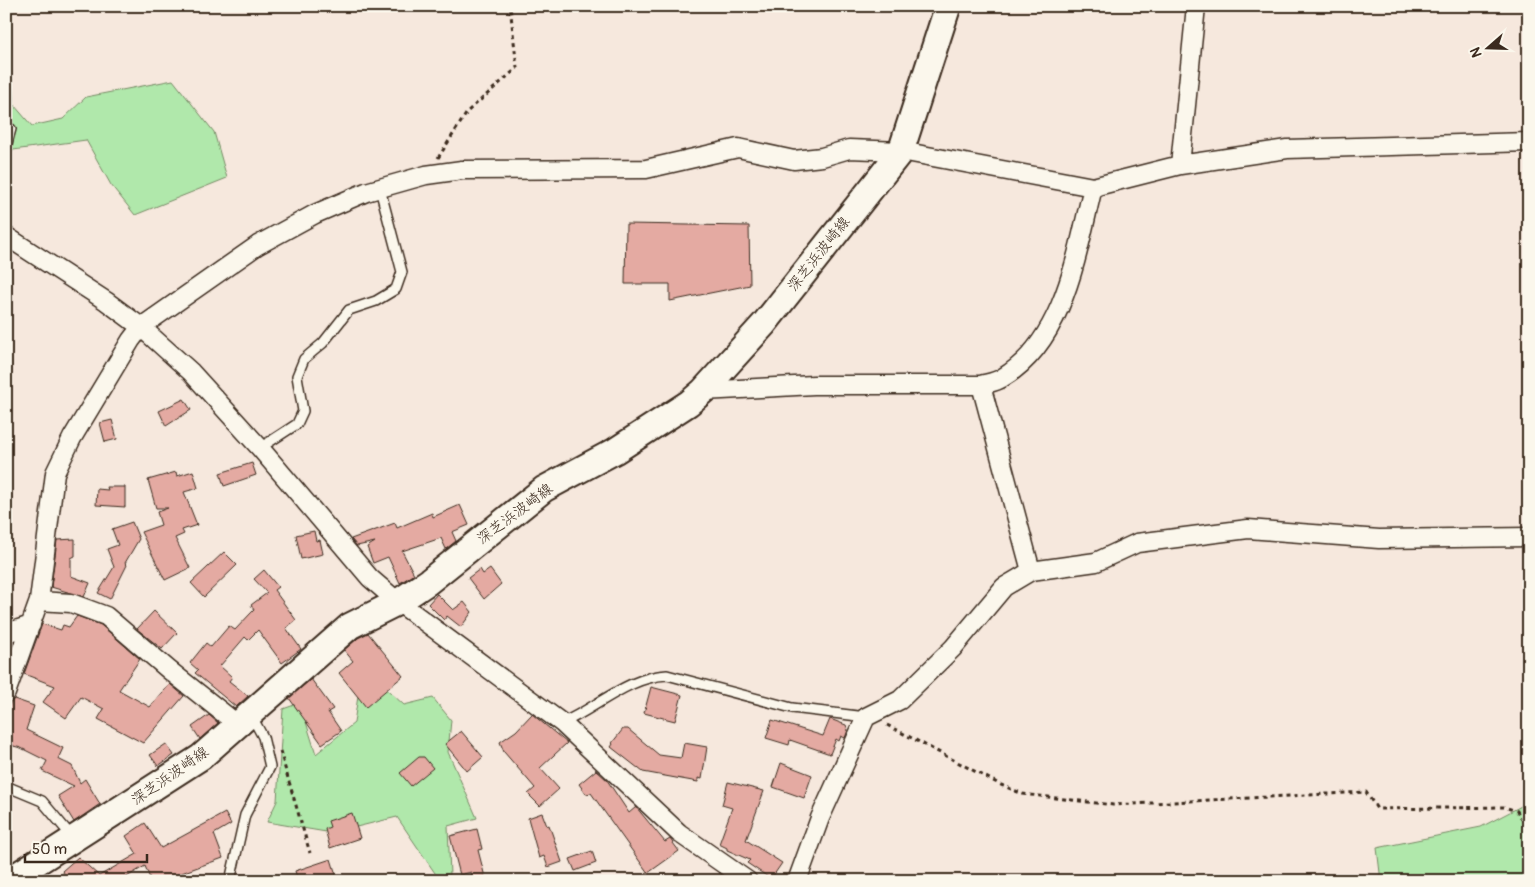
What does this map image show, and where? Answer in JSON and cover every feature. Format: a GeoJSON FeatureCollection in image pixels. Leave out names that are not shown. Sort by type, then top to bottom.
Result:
{"type":"FeatureCollection","features":[{"type":"Feature","properties":{"kind":"main road","name":"深芝浜波崎線"},"geometry":{"type":"LineString","coordinates":[[8,881],[201,757],[243,718],[350,626],[398,602],[428,582],[544,489],[615,451],[689,404],[703,391],[764,324],[901,151],[948,6]]}},
{"type":"Feature","properties":{"kind":"street"},"geometry":{"type":"LineString","coordinates":[[1180,165],[1196,6]]}},
{"type":"Feature","properties":{"kind":"street"},"geometry":{"type":"LineString","coordinates":[[6,693],[39,601],[55,474],[94,400],[131,340],[141,327],[258,245],[315,214],[380,188],[426,175],[462,170],[646,169],[738,148],[794,160],[822,157],[848,149],[901,151],[1093,187],[1180,165],[1287,148],[1529,142]]}},
{"type":"Feature","properties":{"kind":"street"},"geometry":{"type":"LineString","coordinates":[[703,391],[814,384],[981,385],[1001,379],[1019,366],[1037,347],[1051,324],[1069,278],[1093,187]]}},
{"type":"Feature","properties":{"kind":"street"},"geometry":{"type":"LineString","coordinates":[[6,236],[141,327],[191,372],[260,448],[370,578],[398,602],[562,723],[679,833],[728,875],[748,881]]}},
{"type":"Feature","properties":{"kind":"street"},"geometry":{"type":"LineString","coordinates":[[981,385],[1031,571]]}},
{"type":"Feature","properties":{"kind":"street"},"geometry":{"type":"LineString","coordinates":[[797,881],[820,818],[868,716],[900,700],[954,648],[1004,587],[1031,571],[1096,562],[1137,543],[1248,530],[1379,538],[1529,538]]}},
{"type":"Feature","properties":{"kind":"street"},"geometry":{"type":"LineString","coordinates":[[39,601],[71,603],[106,616],[168,670],[243,718]]}},
{"type":"Feature","properties":{"kind":"street"},"geometry":{"type":"LineString","coordinates":[[6,633],[30,625]]}},
{"type":"Feature","properties":{"kind":"lane"},"geometry":{"type":"LineString","coordinates":[[6,147],[11,129]]}},
{"type":"Feature","properties":{"kind":"lane"},"geometry":{"type":"LineString","coordinates":[[260,448],[298,424],[303,411],[297,376],[304,359],[323,344],[350,310],[376,301],[396,289],[402,272],[380,188]]}},
{"type":"Feature","properties":{"kind":"lane"},"geometry":{"type":"LineString","coordinates":[[562,723],[617,691],[656,675],[667,675],[792,708],[868,716]]}},
{"type":"Feature","properties":{"kind":"lane"},"geometry":{"type":"LineString","coordinates":[[230,881],[245,815],[270,767],[263,737],[243,718]]}},
{"type":"Feature","properties":{"kind":"lane"},"geometry":{"type":"LineString","coordinates":[[6,786],[42,800],[74,840]]}},
{"type":"Feature","properties":{"kind":"path"},"geometry":{"type":"LineString","coordinates":[[426,175],[468,111],[516,68],[510,6]]}},
{"type":"Feature","properties":{"kind":"path"},"geometry":{"type":"LineString","coordinates":[[868,716],[1022,794],[1113,805],[1366,792],[1377,809],[1504,807],[1517,811],[1529,831]]}},
{"type":"Feature","properties":{"kind":"path"},"geometry":{"type":"LineString","coordinates":[[278,745],[310,853]]}},
{"type":"Feature","properties":{"kind":"green space"},"geometry":{"type":"Polygon","coordinates":[[[6,6],[9,6],[8,33],[14,105],[32,126],[63,119],[86,97],[173,80],[214,132],[227,178],[135,215],[111,185],[86,140],[6,151],[6,6]]]}},
{"type":"Feature","properties":{"kind":"green space"},"geometry":{"type":"Polygon","coordinates":[[[379,682],[404,705],[433,698],[451,720],[448,752],[477,818],[448,826],[450,875],[439,879],[397,817],[332,833],[267,822],[277,801],[283,709],[300,703],[316,754],[354,723],[359,689],[379,682]]]}},
{"type":"Feature","properties":{"kind":"green space"},"geometry":{"type":"Polygon","coordinates":[[[1529,802],[1529,881],[1381,881],[1377,848],[1481,827],[1529,802]]]}},
{"type":"Feature","properties":{"kind":"building"},"geometry":{"type":"Polygon","coordinates":[[[626,224],[749,226],[750,285],[670,301],[670,284],[625,284],[626,224]]]}},
{"type":"Feature","properties":{"kind":"building"},"geometry":{"type":"Polygon","coordinates":[[[184,399],[191,410],[166,426],[159,411],[184,399]]]}},
{"type":"Feature","properties":{"kind":"building"},"geometry":{"type":"Polygon","coordinates":[[[112,420],[117,439],[105,442],[100,423],[112,420]]]}},
{"type":"Feature","properties":{"kind":"building"},"geometry":{"type":"Polygon","coordinates":[[[252,463],[256,475],[224,486],[220,473],[252,463]]]}},
{"type":"Feature","properties":{"kind":"building"},"geometry":{"type":"Polygon","coordinates":[[[193,471],[198,488],[184,492],[197,525],[182,530],[184,534],[175,538],[190,568],[165,580],[141,532],[161,525],[157,512],[168,508],[156,508],[148,480],[176,472],[177,476],[193,471]]]}},
{"type":"Feature","properties":{"kind":"building"},"geometry":{"type":"Polygon","coordinates":[[[107,487],[125,487],[125,507],[96,505],[97,489],[108,490],[107,487]]]}},
{"type":"Feature","properties":{"kind":"building"},"geometry":{"type":"Polygon","coordinates":[[[460,505],[469,525],[452,532],[456,541],[446,549],[441,538],[402,551],[414,574],[400,583],[388,557],[373,563],[367,547],[375,542],[357,546],[351,539],[395,523],[397,528],[432,513],[433,517],[460,505]]]}},
{"type":"Feature","properties":{"kind":"building"},"geometry":{"type":"Polygon","coordinates":[[[132,522],[139,539],[125,563],[127,565],[110,599],[98,593],[114,567],[107,549],[118,545],[112,529],[132,522]]]}},
{"type":"Feature","properties":{"kind":"building"},"geometry":{"type":"Polygon","coordinates":[[[314,531],[316,541],[320,540],[323,554],[301,559],[296,535],[314,531]]]}},
{"type":"Feature","properties":{"kind":"building"},"geometry":{"type":"Polygon","coordinates":[[[75,539],[75,556],[71,558],[71,576],[90,583],[84,597],[51,587],[57,540],[75,539]]]}},
{"type":"Feature","properties":{"kind":"building"},"geometry":{"type":"Polygon","coordinates":[[[224,552],[237,565],[204,597],[191,583],[224,552]]]}},
{"type":"Feature","properties":{"kind":"building"},"geometry":{"type":"Polygon","coordinates":[[[480,569],[483,574],[490,569],[501,584],[484,599],[468,578],[480,569]]]}},
{"type":"Feature","properties":{"kind":"building"},"geometry":{"type":"Polygon","coordinates":[[[264,570],[278,587],[274,590],[296,620],[286,628],[301,649],[282,663],[258,630],[248,640],[245,637],[220,666],[232,677],[229,681],[248,696],[236,707],[195,673],[198,670],[190,663],[206,643],[211,647],[229,626],[235,630],[254,610],[251,605],[267,593],[254,579],[264,570]]]}},
{"type":"Feature","properties":{"kind":"building"},"geometry":{"type":"Polygon","coordinates":[[[437,594],[453,610],[464,602],[472,612],[461,627],[447,616],[444,620],[428,604],[437,594]]]}},
{"type":"Feature","properties":{"kind":"building"},"geometry":{"type":"Polygon","coordinates":[[[154,611],[177,633],[162,649],[137,629],[154,611]]]}},
{"type":"Feature","properties":{"kind":"building"},"geometry":{"type":"Polygon","coordinates":[[[77,616],[101,625],[140,659],[119,690],[150,707],[170,684],[184,696],[143,743],[98,719],[104,709],[81,697],[66,718],[43,702],[55,686],[24,674],[42,624],[61,630],[63,625],[69,627],[77,616]]]}},
{"type":"Feature","properties":{"kind":"building"},"geometry":{"type":"Polygon","coordinates":[[[368,633],[403,676],[366,707],[339,673],[353,661],[344,650],[358,638],[368,633]]]}},
{"type":"Feature","properties":{"kind":"building"},"geometry":{"type":"Polygon","coordinates":[[[311,679],[333,709],[328,712],[341,731],[322,744],[289,698],[311,679]]]}},
{"type":"Feature","properties":{"kind":"building"},"geometry":{"type":"Polygon","coordinates":[[[651,687],[682,695],[675,721],[644,713],[651,687]]]}},
{"type":"Feature","properties":{"kind":"building"},"geometry":{"type":"Polygon","coordinates":[[[14,699],[34,706],[26,730],[63,748],[58,759],[72,766],[80,783],[85,779],[100,804],[74,822],[58,796],[74,786],[42,771],[47,761],[21,748],[6,744],[6,715],[14,699]]]}},
{"type":"Feature","properties":{"kind":"building"},"geometry":{"type":"Polygon","coordinates":[[[532,714],[567,743],[540,768],[559,789],[540,806],[528,794],[535,788],[504,752],[500,742],[516,731],[532,714]]]}},
{"type":"Feature","properties":{"kind":"building"},"geometry":{"type":"Polygon","coordinates":[[[209,715],[218,723],[200,739],[192,727],[209,715]]]}},
{"type":"Feature","properties":{"kind":"building"},"geometry":{"type":"Polygon","coordinates":[[[830,719],[846,725],[848,730],[845,738],[841,736],[839,741],[836,739],[830,754],[790,740],[789,745],[766,738],[772,720],[823,736],[830,719]]]}},
{"type":"Feature","properties":{"kind":"building"},"geometry":{"type":"Polygon","coordinates":[[[623,729],[628,729],[659,755],[681,758],[684,743],[707,747],[702,779],[698,778],[698,782],[643,772],[611,747],[623,729]]]}},
{"type":"Feature","properties":{"kind":"building"},"geometry":{"type":"Polygon","coordinates":[[[461,731],[483,757],[467,771],[445,744],[461,731]]]}},
{"type":"Feature","properties":{"kind":"building"},"geometry":{"type":"Polygon","coordinates":[[[166,744],[174,755],[158,766],[150,755],[166,744]]]}},
{"type":"Feature","properties":{"kind":"building"},"geometry":{"type":"Polygon","coordinates":[[[419,757],[424,757],[433,768],[411,786],[400,773],[419,757]]]}},
{"type":"Feature","properties":{"kind":"building"},"geometry":{"type":"Polygon","coordinates":[[[781,763],[812,775],[804,798],[773,787],[781,763]]]}},
{"type":"Feature","properties":{"kind":"building"},"geometry":{"type":"Polygon","coordinates":[[[596,770],[607,780],[629,813],[636,807],[665,842],[670,839],[679,851],[648,873],[591,793],[586,794],[579,784],[596,770]]]}},
{"type":"Feature","properties":{"kind":"building"},"geometry":{"type":"Polygon","coordinates":[[[728,782],[764,791],[746,840],[782,863],[771,879],[747,863],[750,860],[727,850],[727,848],[719,844],[732,808],[722,805],[728,782]]]}},
{"type":"Feature","properties":{"kind":"building"},"geometry":{"type":"Polygon","coordinates":[[[225,813],[231,824],[214,834],[223,858],[176,875],[178,881],[151,881],[145,866],[120,881],[70,881],[62,871],[78,857],[99,876],[137,854],[126,836],[145,823],[161,848],[225,813]]]}},
{"type":"Feature","properties":{"kind":"building"},"geometry":{"type":"Polygon","coordinates":[[[352,813],[360,838],[330,848],[325,829],[330,827],[328,821],[352,813]]]}},
{"type":"Feature","properties":{"kind":"building"},"geometry":{"type":"Polygon","coordinates":[[[542,813],[547,826],[549,825],[562,862],[548,867],[544,856],[539,858],[528,818],[542,813]]]}},
{"type":"Feature","properties":{"kind":"building"},"geometry":{"type":"Polygon","coordinates":[[[477,829],[482,849],[478,850],[486,881],[472,881],[471,872],[460,875],[450,836],[477,829]]]}},
{"type":"Feature","properties":{"kind":"building"},"geometry":{"type":"Polygon","coordinates":[[[592,851],[596,863],[575,871],[570,859],[592,851]]]}},
{"type":"Feature","properties":{"kind":"building"},"geometry":{"type":"Polygon","coordinates":[[[331,859],[338,881],[298,881],[295,871],[331,859]]]}}]}
